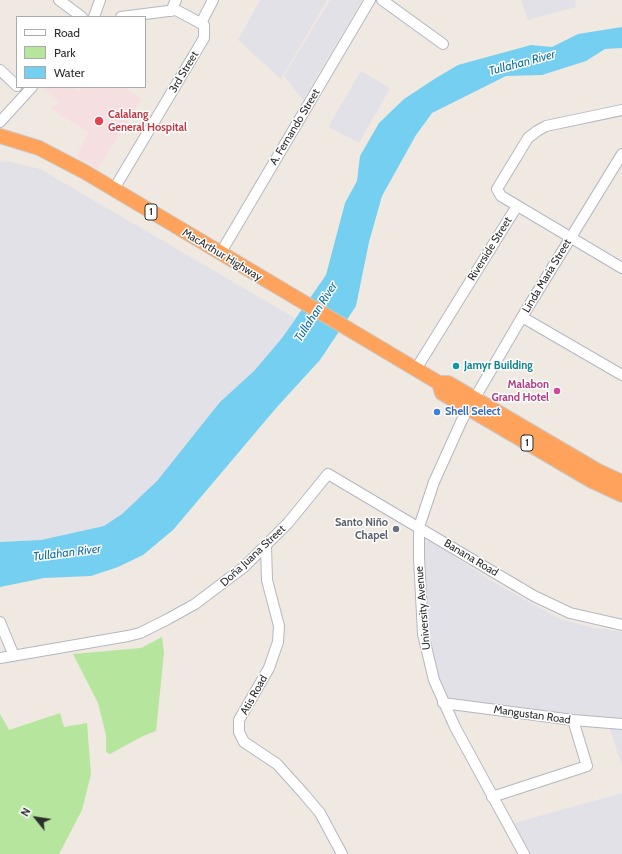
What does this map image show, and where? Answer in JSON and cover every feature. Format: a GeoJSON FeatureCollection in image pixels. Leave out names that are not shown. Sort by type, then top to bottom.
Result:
{"type":"FeatureCollection","features":[{"type":"Feature","properties":{"kind":"highway","name":"MacArthur Highway"},"geometry":{"type":"LineString","coordinates":[[0,136],[39,148],[114,189],[220,254],[416,370],[439,383],[448,383],[472,404],[592,482],[622,495]]}},
{"type":"Feature","properties":{"kind":"highway","name":"MacArthur Highway"},"geometry":{"type":"LineString","coordinates":[[472,404],[598,471],[622,482]]}},
{"type":"Feature","properties":{"kind":"street"},"geometry":{"type":"LineString","coordinates":[[59,0],[81,16]]}},
{"type":"Feature","properties":{"kind":"street"},"geometry":{"type":"LineString","coordinates":[[94,16],[100,0]]}},
{"type":"Feature","properties":{"kind":"street"},"geometry":{"type":"LineString","coordinates":[[171,11],[176,0]]}},
{"type":"Feature","properties":{"kind":"street"},"geometry":{"type":"LineString","coordinates":[[129,16],[176,10],[201,23],[213,0]]}},
{"type":"Feature","properties":{"kind":"street","name":"A. Fernando Street"},"geometry":{"type":"LineString","coordinates":[[220,254],[370,0]]}},
{"type":"Feature","properties":{"kind":"street"},"geometry":{"type":"LineString","coordinates":[[382,0],[443,44]]}},
{"type":"Feature","properties":{"kind":"street","name":"3rd Street"},"geometry":{"type":"LineString","coordinates":[[114,189],[204,38],[204,25],[201,23]]}},
{"type":"Feature","properties":{"kind":"street"},"geometry":{"type":"LineString","coordinates":[[0,70],[16,86]]}},
{"type":"Feature","properties":{"kind":"street"},"geometry":{"type":"LineString","coordinates":[[0,122],[29,91]]}},
{"type":"Feature","properties":{"kind":"street","name":"Riverside Street"},"geometry":{"type":"LineString","coordinates":[[416,370],[517,206],[501,196],[498,193],[498,189],[502,179],[528,138],[546,126],[622,110]]}},
{"type":"Feature","properties":{"kind":"street","name":"Linda Maria Street"},"geometry":{"type":"LineString","coordinates":[[472,404],[522,317],[622,154]]}},
{"type":"Feature","properties":{"kind":"street"},"geometry":{"type":"LineString","coordinates":[[517,206],[622,268]]}},
{"type":"Feature","properties":{"kind":"street"},"geometry":{"type":"LineString","coordinates":[[522,317],[622,375]]}},
{"type":"Feature","properties":{"kind":"street","name":"University Avenue"},"geometry":{"type":"LineString","coordinates":[[472,404],[447,450],[423,510],[419,527],[423,634],[428,661],[443,703],[492,797],[524,854]]}},
{"type":"Feature","properties":{"kind":"street","name":"Banana Road"},"geometry":{"type":"LineString","coordinates":[[328,474],[534,596],[570,612],[622,624]]}},
{"type":"Feature","properties":{"kind":"street","name":"Doña Juana Street"},"geometry":{"type":"LineString","coordinates":[[0,658],[140,633],[194,604],[226,582],[266,546],[288,523],[328,474]]}},
{"type":"Feature","properties":{"kind":"street","name":"Atis Road"},"geometry":{"type":"LineString","coordinates":[[266,546],[267,580],[279,626],[278,642],[268,668],[239,720],[239,732],[244,742],[277,764],[304,794],[320,813],[342,854]]}},
{"type":"Feature","properties":{"kind":"street"},"geometry":{"type":"LineString","coordinates":[[0,622],[14,656]]}},
{"type":"Feature","properties":{"kind":"street","name":"Mangustan Road"},"geometry":{"type":"LineString","coordinates":[[443,703],[573,720],[622,724]]}},
{"type":"Feature","properties":{"kind":"street"},"geometry":{"type":"LineString","coordinates":[[492,797],[585,768],[587,764],[573,720]]}},
{"type":"Feature","properties":{"kind":"shaded area"},"geometry":{"type":"Polygon","coordinates":[[[260,0],[327,0],[281,79],[238,40],[260,0]]]}},
{"type":"Feature","properties":{"kind":"shaded area"},"geometry":{"type":"Polygon","coordinates":[[[330,0],[362,0],[303,100],[284,76],[330,0]]]}},
{"type":"Feature","properties":{"kind":"shaded area"},"geometry":{"type":"Polygon","coordinates":[[[521,0],[575,0],[576,7],[528,20],[521,0]]]}},
{"type":"Feature","properties":{"kind":"shaded area"},"geometry":{"type":"Polygon","coordinates":[[[361,71],[390,88],[359,143],[328,127],[361,71]]]}},
{"type":"Feature","properties":{"kind":"shaded area","name":"Calalang General Hospital"},"geometry":{"type":"Polygon","coordinates":[[[43,88],[73,88],[77,91],[85,88],[126,88],[141,99],[98,169],[76,156],[89,133],[51,109],[59,102],[43,88]]]}},
{"type":"Feature","properties":{"kind":"shaded area"},"geometry":{"type":"Polygon","coordinates":[[[7,161],[40,169],[295,318],[282,338],[255,371],[220,402],[157,481],[122,514],[104,526],[41,540],[0,542],[0,162],[7,161]]]}},
{"type":"Feature","properties":{"kind":"shaded area"},"geometry":{"type":"Polygon","coordinates":[[[430,541],[500,586],[560,619],[595,628],[622,632],[622,721],[446,698],[431,659],[428,642],[423,542],[430,541]]]}},
{"type":"Feature","properties":{"kind":"shaded area"},"geometry":{"type":"Polygon","coordinates":[[[609,726],[622,728],[622,766],[609,726]]]}},
{"type":"Feature","properties":{"kind":"shaded area"},"geometry":{"type":"Polygon","coordinates":[[[622,793],[622,854],[528,854],[511,824],[622,793]]]}},
{"type":"Feature","properties":{"kind":"green space"},"geometry":{"type":"Polygon","coordinates":[[[162,637],[164,653],[156,731],[143,736],[110,754],[106,752],[106,735],[98,703],[73,654],[141,648],[162,637]]]}},
{"type":"Feature","properties":{"kind":"green space"},"geometry":{"type":"Polygon","coordinates":[[[60,713],[64,727],[87,723],[91,774],[82,810],[59,854],[0,854],[0,714],[9,730],[60,713]]]}},
{"type":"Feature","properties":{"kind":"water","name":"Tullahan River"},"geometry":{"type":"Polygon","coordinates":[[[622,27],[622,48],[605,49],[586,61],[542,75],[506,76],[432,113],[416,135],[382,196],[369,242],[356,306],[320,360],[277,407],[173,530],[143,555],[118,567],[91,576],[44,578],[0,587],[0,542],[41,540],[104,526],[122,514],[157,481],[220,402],[254,371],[282,338],[326,275],[345,203],[357,181],[360,156],[379,123],[404,99],[458,65],[531,45],[552,47],[578,34],[622,27]]]}},
{"type":"Feature","properties":{"kind":"place","name":"Calalang General Hospital"},"geometry":{"type":"Point","coordinates":[99,121]}},
{"type":"Feature","properties":{"kind":"place","name":"Jamyr Building"},"geometry":{"type":"Point","coordinates":[456,366]}},
{"type":"Feature","properties":{"kind":"place","name":"Malabon Grand Hotel"},"geometry":{"type":"Point","coordinates":[557,391]}},
{"type":"Feature","properties":{"kind":"place","name":"Shell Select"},"geometry":{"type":"Point","coordinates":[437,412]}},
{"type":"Feature","properties":{"kind":"place","name":"Santo Niño Chapel"},"geometry":{"type":"Point","coordinates":[396,529]}}]}
